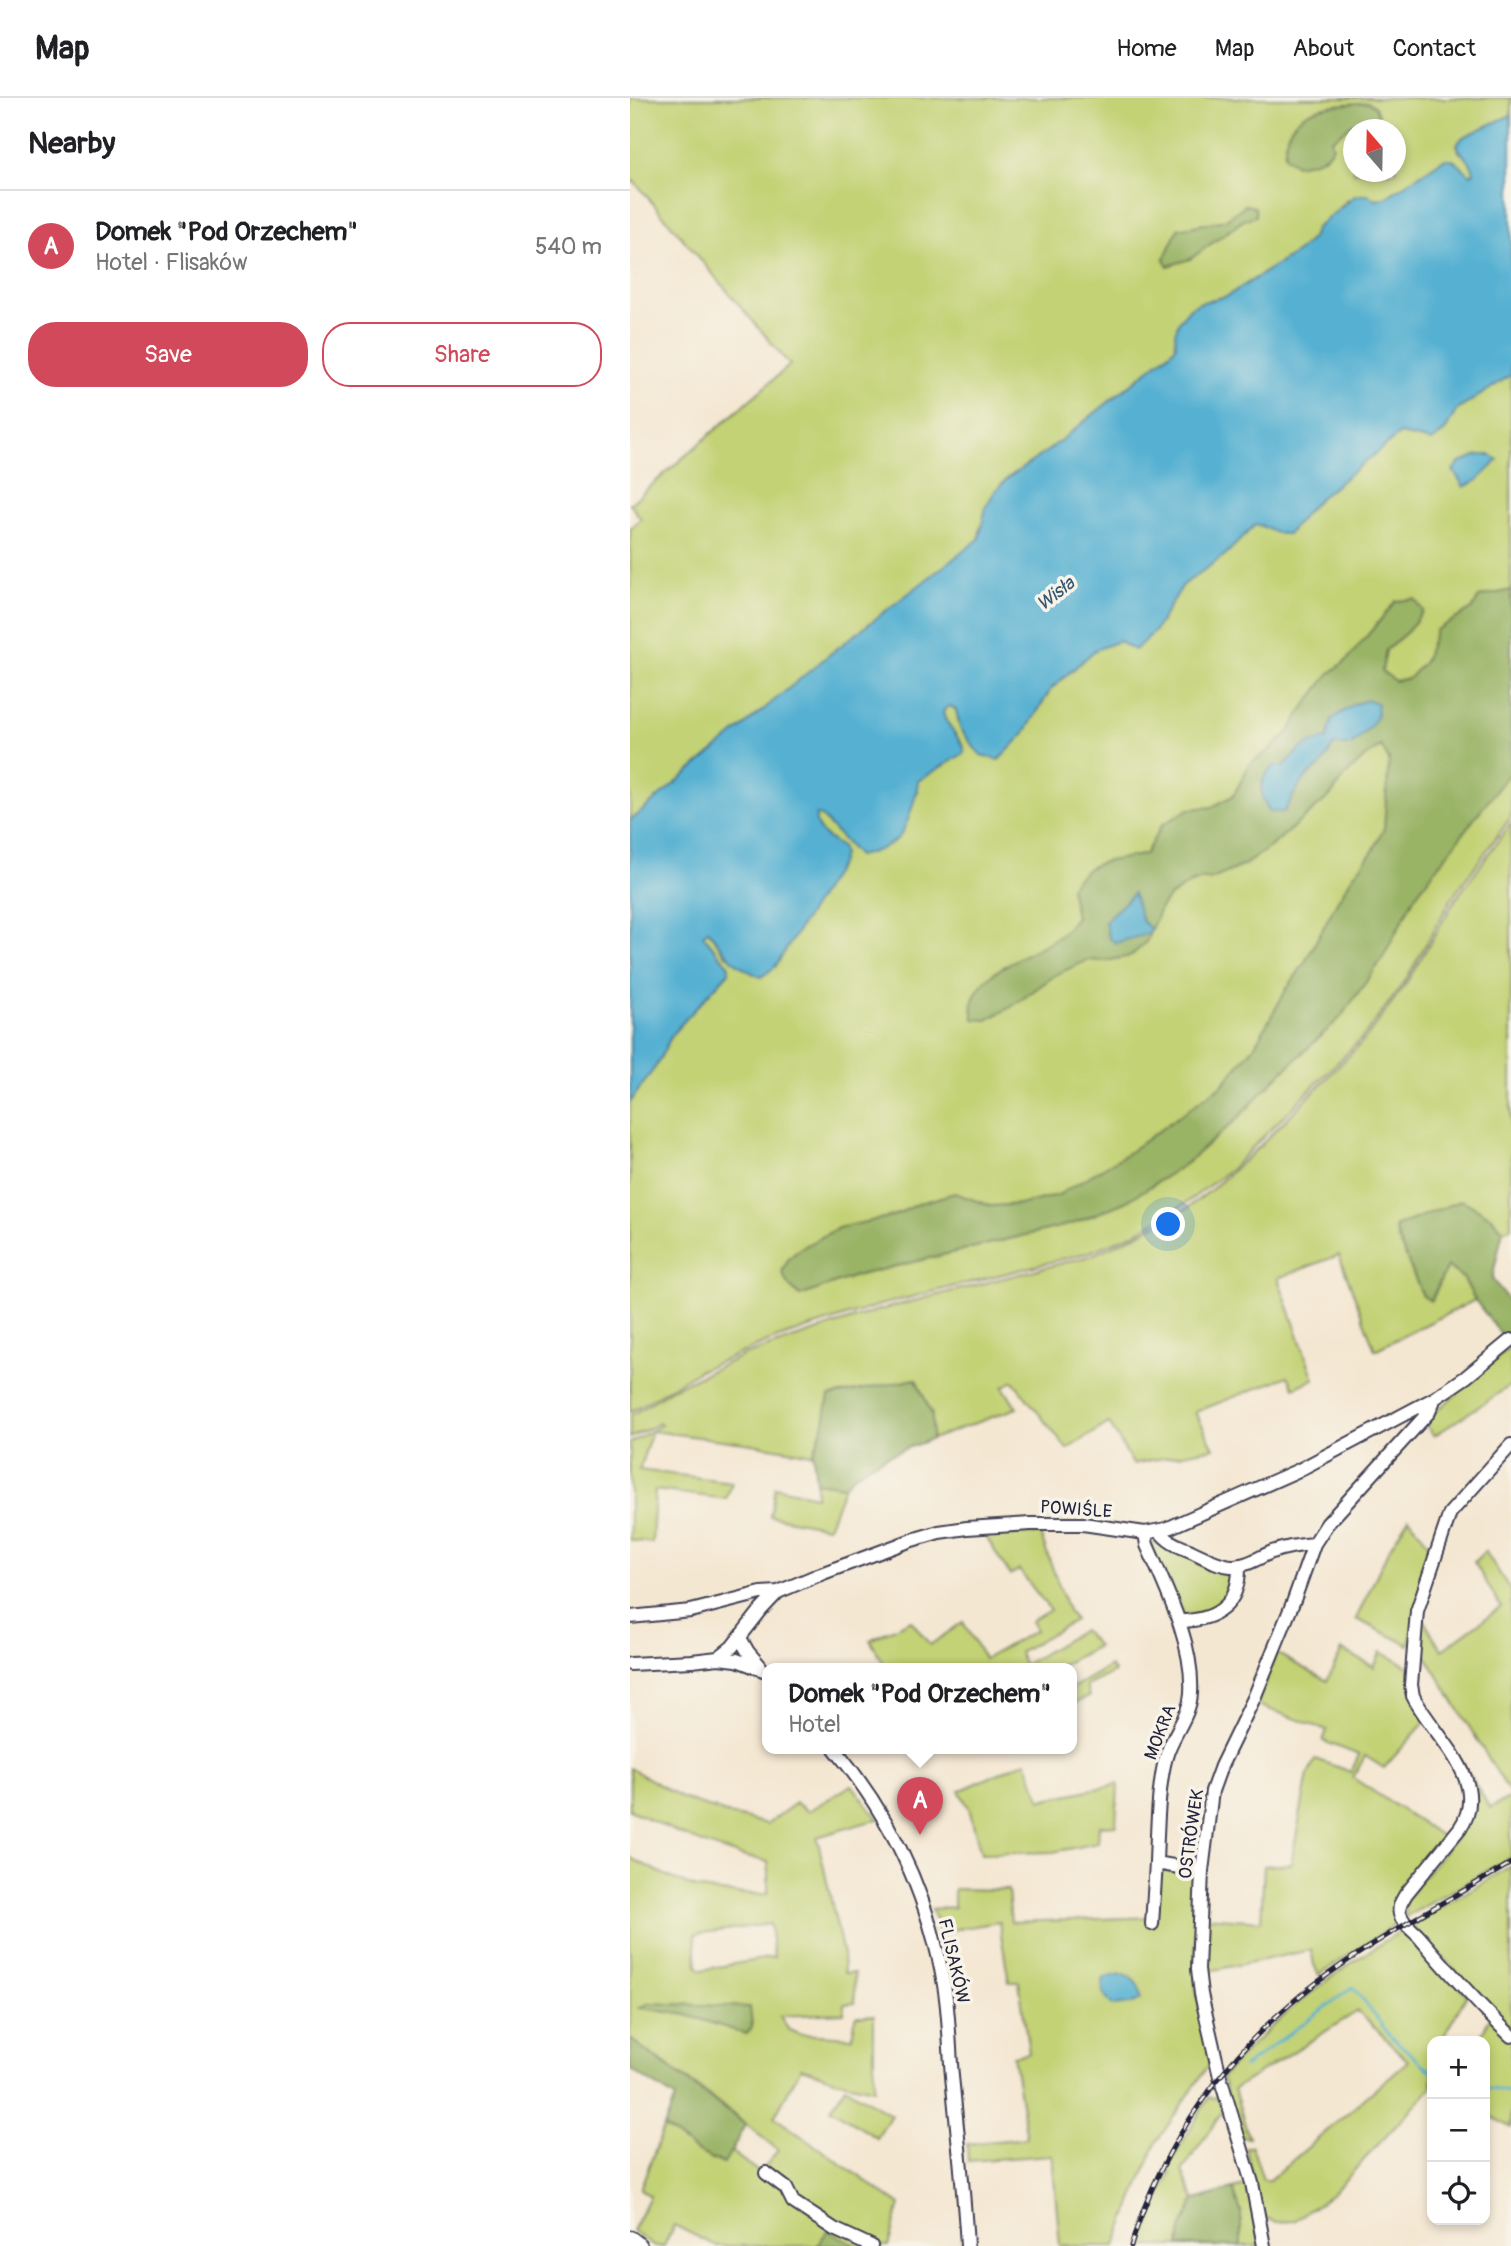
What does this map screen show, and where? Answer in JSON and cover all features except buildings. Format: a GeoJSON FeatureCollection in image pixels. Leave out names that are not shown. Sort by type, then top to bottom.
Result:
{"type":"FeatureCollection","features":[{"type":"Feature","properties":{"kind":"main road"},"geometry":{"type":"LineString","coordinates":[[630,2239],[639,2246]]}},
{"type":"Feature","properties":{"kind":"street","name":"POWIŚLE"},"geometry":{"type":"LineString","coordinates":[[718,1658],[740,1638],[778,1592],[912,1540],[967,1528],[1030,1524],[1083,1524],[1145,1533],[1160,1531],[1289,1475],[1435,1398],[1466,1377],[1511,1340]]}},
{"type":"Feature","properties":{"kind":"street","name":"OSTRÓWEK"},"geometry":{"type":"LineString","coordinates":[[1264,2246],[1252,2183],[1220,2077],[1198,1969],[1202,1871],[1212,1791],[1254,1698],[1314,1544],[1327,1524],[1429,1412],[1435,1398]]}},
{"type":"Feature","properties":{"kind":"street"},"geometry":{"type":"LineString","coordinates":[[1511,1445],[1450,1513],[1415,1622],[1410,1685],[1413,1696],[1453,1754],[1466,1779],[1469,1808],[1460,1828],[1406,1894],[1400,1903],[1399,1912],[1444,1968],[1511,2036]]}},
{"type":"Feature","properties":{"kind":"street"},"geometry":{"type":"LineString","coordinates":[[1160,1531],[1166,1539],[1223,1565],[1239,1565],[1275,1551],[1314,1544]]}},
{"type":"Feature","properties":{"kind":"street","name":"MOKRA"},"geometry":{"type":"LineString","coordinates":[[1145,1533],[1147,1545],[1179,1621],[1191,1693],[1186,1714],[1165,1758],[1152,1924]]}},
{"type":"Feature","properties":{"kind":"street"},"geometry":{"type":"LineString","coordinates":[[1179,1621],[1206,1618],[1225,1607],[1238,1587],[1239,1565]]}},
{"type":"Feature","properties":{"kind":"street"},"geometry":{"type":"LineString","coordinates":[[630,1617],[691,1611],[761,1593],[778,1592]]}},
{"type":"Feature","properties":{"kind":"street"},"geometry":{"type":"LineString","coordinates":[[740,1638],[762,1668]]}},
{"type":"Feature","properties":{"kind":"street"},"geometry":{"type":"LineString","coordinates":[[630,1664],[718,1658],[737,1660],[762,1671]]}},
{"type":"Feature","properties":{"kind":"street","name":"FLISAKÓW"},"geometry":{"type":"LineString","coordinates":[[839,1754],[872,1798],[896,1838],[915,1883],[935,1947],[948,2011],[967,2246]]}},
{"type":"Feature","properties":{"kind":"street"},"geometry":{"type":"LineString","coordinates":[[1156,1863],[1202,1871]]}},
{"type":"Feature","properties":{"kind":"street"},"geometry":{"type":"LineString","coordinates":[[766,2173],[786,2188],[793,2202],[834,2229],[871,2246]]}},
{"type":"Feature","properties":{"kind":"green space"},"geometry":{"type":"Polygon","coordinates":[[[630,98],[1511,98],[1511,115],[1463,137],[1457,144],[1459,152],[1472,162],[1474,172],[1471,175],[1452,159],[1444,159],[1385,198],[1347,200],[1316,228],[1312,238],[1299,251],[1227,296],[1199,303],[1175,333],[1176,346],[1171,352],[1050,449],[1008,478],[980,529],[979,539],[630,821],[630,529],[641,519],[630,504],[790,365],[634,181],[630,184],[630,98]]]}},
{"type":"Feature","properties":{"kind":"green space"},"geometry":{"type":"Polygon","coordinates":[[[1368,102],[1375,107],[1379,119],[1343,119],[1343,131],[1331,140],[1333,146],[1330,151],[1318,160],[1296,165],[1285,157],[1286,140],[1291,127],[1299,118],[1324,107],[1368,102]]]}},
{"type":"Feature","properties":{"kind":"green space"},"geometry":{"type":"Polygon","coordinates":[[[1245,205],[1255,207],[1256,216],[1244,220],[1190,259],[1168,266],[1164,259],[1178,229],[1225,220],[1245,205]]]}},
{"type":"Feature","properties":{"kind":"green space"},"geometry":{"type":"Polygon","coordinates":[[[1511,375],[1511,817],[1452,898],[1405,981],[1364,1036],[1231,1169],[1185,1204],[1135,1233],[1090,1252],[880,1305],[775,1339],[700,1370],[630,1412],[630,1102],[656,1066],[673,1033],[729,972],[729,966],[703,935],[708,930],[726,956],[817,899],[840,864],[841,847],[820,830],[816,815],[821,815],[858,856],[917,793],[917,781],[964,753],[964,747],[945,719],[943,712],[946,708],[950,706],[956,710],[960,728],[1024,734],[1051,689],[1095,650],[1154,632],[1183,585],[1225,555],[1255,525],[1288,534],[1317,500],[1400,434],[1432,441],[1445,431],[1456,411],[1511,375]]]}},
{"type":"Feature","properties":{"kind":"green space"},"geometry":{"type":"Polygon","coordinates":[[[1511,590],[1511,771],[1415,896],[1381,961],[1340,1018],[1237,1119],[1184,1165],[1127,1201],[1072,1224],[855,1276],[800,1296],[788,1285],[782,1272],[789,1258],[838,1228],[893,1216],[920,1203],[955,1193],[991,1206],[1023,1204],[1058,1195],[1128,1153],[1222,1085],[1254,1047],[1305,962],[1338,900],[1373,851],[1384,828],[1389,760],[1381,746],[1346,775],[1331,795],[1270,847],[1244,865],[1210,880],[1191,883],[1169,897],[1160,908],[1146,942],[1131,956],[1105,961],[1088,960],[1057,974],[1011,1007],[987,1020],[974,1019],[973,1004],[978,990],[987,979],[1057,937],[1067,928],[1076,917],[1070,887],[1087,870],[1104,862],[1145,854],[1162,825],[1189,809],[1212,807],[1233,796],[1250,764],[1288,733],[1329,674],[1347,660],[1396,601],[1415,599],[1423,611],[1408,631],[1386,650],[1382,671],[1395,681],[1409,678],[1424,662],[1436,630],[1472,609],[1479,597],[1511,590]]]}},
{"type":"Feature","properties":{"kind":"green space"},"geometry":{"type":"Polygon","coordinates":[[[1511,823],[1511,1228],[1503,1230],[1491,1217],[1462,1200],[1395,1227],[1423,1296],[1432,1300],[1447,1266],[1464,1279],[1475,1300],[1375,1350],[1339,1255],[1278,1278],[1314,1379],[1294,1388],[1288,1376],[1195,1412],[1214,1448],[1133,1464],[1109,1423],[1067,1449],[1013,1381],[1003,1387],[1017,1408],[932,1439],[932,1415],[872,1388],[829,1397],[824,1423],[813,1454],[652,1431],[639,1470],[732,1482],[726,1499],[655,1490],[652,1543],[630,1540],[630,1443],[661,1425],[659,1423],[630,1438],[630,1416],[672,1389],[744,1355],[879,1310],[1090,1256],[1187,1208],[1259,1147],[1366,1038],[1407,982],[1455,900],[1511,823]]]}},
{"type":"Feature","properties":{"kind":"green space"},"geometry":{"type":"Polygon","coordinates":[[[1462,1200],[1491,1217],[1503,1230],[1492,1279],[1511,1304],[1511,1330],[1503,1337],[1475,1300],[1464,1279],[1447,1266],[1431,1301],[1423,1296],[1398,1239],[1395,1227],[1462,1200]]]}},
{"type":"Feature","properties":{"kind":"green space"},"geometry":{"type":"Polygon","coordinates":[[[1511,1346],[1511,1385],[1434,1436],[1424,1422],[1511,1346]]]}},
{"type":"Feature","properties":{"kind":"green space"},"geometry":{"type":"Polygon","coordinates":[[[916,1379],[932,1415],[932,1439],[873,1463],[844,1486],[816,1482],[813,1454],[824,1423],[829,1396],[916,1379]]]}},
{"type":"Feature","properties":{"kind":"green space"},"geometry":{"type":"Polygon","coordinates":[[[816,1482],[844,1486],[828,1527],[770,1516],[775,1487],[816,1496],[816,1482]]]}},
{"type":"Feature","properties":{"kind":"green space"},"geometry":{"type":"Polygon","coordinates":[[[1409,1518],[1433,1550],[1409,1645],[1356,1619],[1388,1551],[1409,1518]]]}},
{"type":"Feature","properties":{"kind":"green space"},"geometry":{"type":"Polygon","coordinates":[[[984,1534],[1040,1534],[1069,1613],[1075,1620],[1019,1652],[1023,1663],[883,1663],[870,1640],[911,1620],[930,1645],[963,1622],[984,1659],[1036,1630],[1031,1621],[1050,1610],[1019,1570],[1010,1575],[984,1534]]]}},
{"type":"Feature","properties":{"kind":"green space"},"geometry":{"type":"Polygon","coordinates":[[[1156,1542],[1230,1570],[1234,1574],[1223,1602],[1206,1612],[1184,1616],[1151,1546],[1156,1542]]]}},
{"type":"Feature","properties":{"kind":"green space"},"geometry":{"type":"Polygon","coordinates":[[[1485,1551],[1511,1591],[1511,1795],[1416,1640],[1419,1613],[1442,1650],[1501,1607],[1474,1562],[1485,1551]]]}},
{"type":"Feature","properties":{"kind":"green space"},"geometry":{"type":"Polygon","coordinates":[[[1083,1630],[1098,1646],[1066,1663],[1027,1663],[1083,1630]]]}},
{"type":"Feature","properties":{"kind":"green space"},"geometry":{"type":"Polygon","coordinates":[[[1342,1650],[1374,1667],[1381,1652],[1409,1667],[1425,1722],[1384,1768],[1365,1756],[1353,1778],[1446,1839],[1396,1913],[1397,1923],[1319,1975],[1311,1950],[1204,1972],[1205,1917],[1261,1921],[1264,1866],[1291,1864],[1308,1774],[1315,1759],[1351,1772],[1359,1755],[1323,1741],[1327,1730],[1257,1705],[1276,1653],[1327,1681],[1342,1650]]]}},
{"type":"Feature","properties":{"kind":"green space"},"geometry":{"type":"Polygon","coordinates":[[[1110,1666],[1114,1672],[1086,1686],[1089,1696],[1077,1702],[1077,1685],[1110,1666]]]}},
{"type":"Feature","properties":{"kind":"green space"},"geometry":{"type":"Polygon","coordinates":[[[1026,1761],[1041,1800],[1118,1784],[1116,1825],[1099,1826],[1098,1843],[1053,1852],[981,1854],[969,1808],[959,1791],[1026,1761]]]}},
{"type":"Feature","properties":{"kind":"green space"},"geometry":{"type":"Polygon","coordinates":[[[1463,1764],[1490,1808],[1511,1797],[1511,1857],[1406,1917],[1405,1900],[1464,1827],[1463,1764]]]}},
{"type":"Feature","properties":{"kind":"green space"},"geometry":{"type":"Polygon","coordinates":[[[630,1768],[682,1798],[727,1814],[767,1824],[796,1803],[808,1811],[852,1785],[878,1819],[817,1837],[843,1954],[844,1973],[854,1973],[855,2003],[844,2004],[844,2013],[780,2016],[788,2029],[799,2034],[852,2037],[856,2016],[874,2016],[874,2089],[801,2068],[774,2117],[900,2205],[888,2246],[856,2246],[828,2231],[817,2246],[716,2246],[674,2225],[664,2246],[653,2246],[632,2231],[650,2196],[640,2189],[664,2127],[696,2151],[723,2164],[730,2151],[760,2173],[778,2150],[714,2099],[630,2039],[630,1858],[697,1888],[745,1894],[768,1894],[768,1862],[713,1847],[630,1810],[630,1768]],[[770,1924],[695,1934],[697,1966],[701,1970],[774,1957],[770,1924]]]}},
{"type":"Feature","properties":{"kind":"green space"},"geometry":{"type":"Polygon","coordinates":[[[1511,1866],[1511,2029],[1411,1925],[1511,1866]]]}},
{"type":"Feature","properties":{"kind":"green space"},"geometry":{"type":"Polygon","coordinates":[[[1161,1869],[1196,1875],[1195,1983],[1210,2063],[1156,2143],[1115,2246],[1060,2246],[1052,2155],[968,2161],[967,2144],[1027,2138],[1013,2056],[1029,2053],[1019,1982],[1009,1982],[999,1922],[940,1932],[931,1909],[954,1907],[954,1889],[1008,1890],[1011,1922],[1156,1917],[1161,1869]]]}},
{"type":"Feature","properties":{"kind":"green space"},"geometry":{"type":"Polygon","coordinates":[[[1406,1928],[1467,1995],[1444,2036],[1427,2036],[1427,2092],[1332,2194],[1294,2221],[1276,2222],[1261,2216],[1246,2148],[1252,2146],[1263,2180],[1270,2180],[1408,2061],[1358,2011],[1234,2089],[1249,2138],[1242,2137],[1222,2077],[1285,2014],[1356,1960],[1406,1928]]]}},
{"type":"Feature","properties":{"kind":"green space"},"geometry":{"type":"Polygon","coordinates":[[[649,2003],[750,2007],[752,2027],[746,2034],[687,2015],[640,2008],[649,2003]]]}},
{"type":"Feature","properties":{"kind":"green space"},"geometry":{"type":"Polygon","coordinates":[[[1490,2018],[1511,2039],[1511,2128],[1490,2116],[1490,2036],[1481,2036],[1490,2018]]]}},
{"type":"Feature","properties":{"kind":"green space"},"geometry":{"type":"Polygon","coordinates":[[[630,2039],[746,2125],[724,2164],[696,2151],[664,2127],[675,2098],[630,2069],[630,2039]]]}},
{"type":"Feature","properties":{"kind":"green space"},"geometry":{"type":"Polygon","coordinates":[[[845,2087],[891,2115],[877,2138],[831,2109],[845,2087]]]}},
{"type":"Feature","properties":{"kind":"green space"},"geometry":{"type":"Polygon","coordinates":[[[1221,2092],[1227,2110],[1223,2111],[1182,2171],[1195,2200],[1181,2229],[1179,2246],[1142,2246],[1171,2172],[1167,2170],[1209,2097],[1215,2098],[1221,2092]]]}},
{"type":"Feature","properties":{"kind":"green space"},"geometry":{"type":"Polygon","coordinates":[[[1248,2185],[1261,2246],[1241,2246],[1241,2212],[1233,2189],[1248,2185]]]}},
{"type":"Feature","properties":{"kind":"green space"},"geometry":{"type":"Polygon","coordinates":[[[1233,2189],[1241,2212],[1241,2246],[1179,2246],[1181,2229],[1195,2200],[1233,2189]]]}},
{"type":"Feature","properties":{"kind":"green space"},"geometry":{"type":"Polygon","coordinates":[[[828,2230],[856,2246],[817,2246],[828,2230]]]}},
{"type":"Feature","properties":{"kind":"water","name":"Wisła"},"geometry":{"type":"Polygon","coordinates":[[[1511,115],[1511,375],[1456,411],[1445,431],[1432,441],[1400,434],[1317,500],[1288,534],[1255,525],[1225,555],[1183,585],[1154,632],[1135,650],[1118,641],[1095,650],[1051,689],[1024,734],[999,760],[981,755],[960,728],[956,710],[950,706],[946,708],[943,712],[945,719],[964,747],[964,753],[918,781],[905,827],[889,845],[858,856],[821,816],[816,815],[817,826],[827,838],[841,847],[843,854],[840,864],[775,967],[761,977],[751,973],[731,958],[708,930],[703,935],[729,966],[729,972],[673,1033],[656,1066],[630,1102],[630,821],[831,653],[979,539],[986,506],[995,491],[1008,478],[1050,449],[1171,352],[1176,346],[1175,333],[1179,321],[1190,308],[1227,296],[1299,251],[1312,238],[1316,228],[1356,195],[1369,195],[1376,200],[1385,198],[1444,159],[1452,159],[1471,175],[1474,172],[1472,167],[1457,144],[1463,137],[1511,115]]]}},
{"type":"Feature","properties":{"kind":"water"},"geometry":{"type":"Polygon","coordinates":[[[1478,455],[1491,455],[1498,460],[1477,481],[1464,487],[1453,470],[1459,463],[1478,455]]]}},
{"type":"Feature","properties":{"kind":"water"},"geometry":{"type":"Polygon","coordinates":[[[1368,700],[1377,703],[1378,710],[1370,727],[1351,745],[1334,745],[1321,765],[1307,776],[1297,789],[1284,812],[1270,812],[1262,794],[1262,782],[1268,771],[1274,766],[1284,766],[1308,744],[1327,739],[1332,719],[1354,704],[1368,700]]]}},
{"type":"Feature","properties":{"kind":"water"},"geometry":{"type":"Polygon","coordinates":[[[1133,893],[1142,921],[1151,929],[1146,934],[1116,943],[1109,938],[1105,922],[1133,893]]]}},
{"type":"Feature","properties":{"kind":"water"},"geometry":{"type":"Polygon","coordinates":[[[1123,1974],[1136,1983],[1141,1999],[1131,2004],[1113,2006],[1103,1993],[1102,1980],[1108,1976],[1123,1974]]]}},
{"type":"Feature","properties":{"kind":"waterway"},"geometry":{"type":"LineString","coordinates":[[1244,2067],[1353,1987],[1391,2037],[1427,2068]]}},
{"type":"Feature","properties":{"kind":"waterway"},"geometry":{"type":"LineString","coordinates":[[1490,2089],[1511,2092]]}},
{"type":"Feature","properties":{"kind":"railway"},"geometry":{"type":"LineString","coordinates":[[1131,2246],[1144,2208],[1180,2135],[1202,2100],[1254,2038],[1338,1967],[1511,1863]]}},
{"type":"Feature","properties":{"kind":"place","name":"Domek \"Pod Orzechem\""},"geometry":{"type":"Point","coordinates":[920,1835]}}]}
